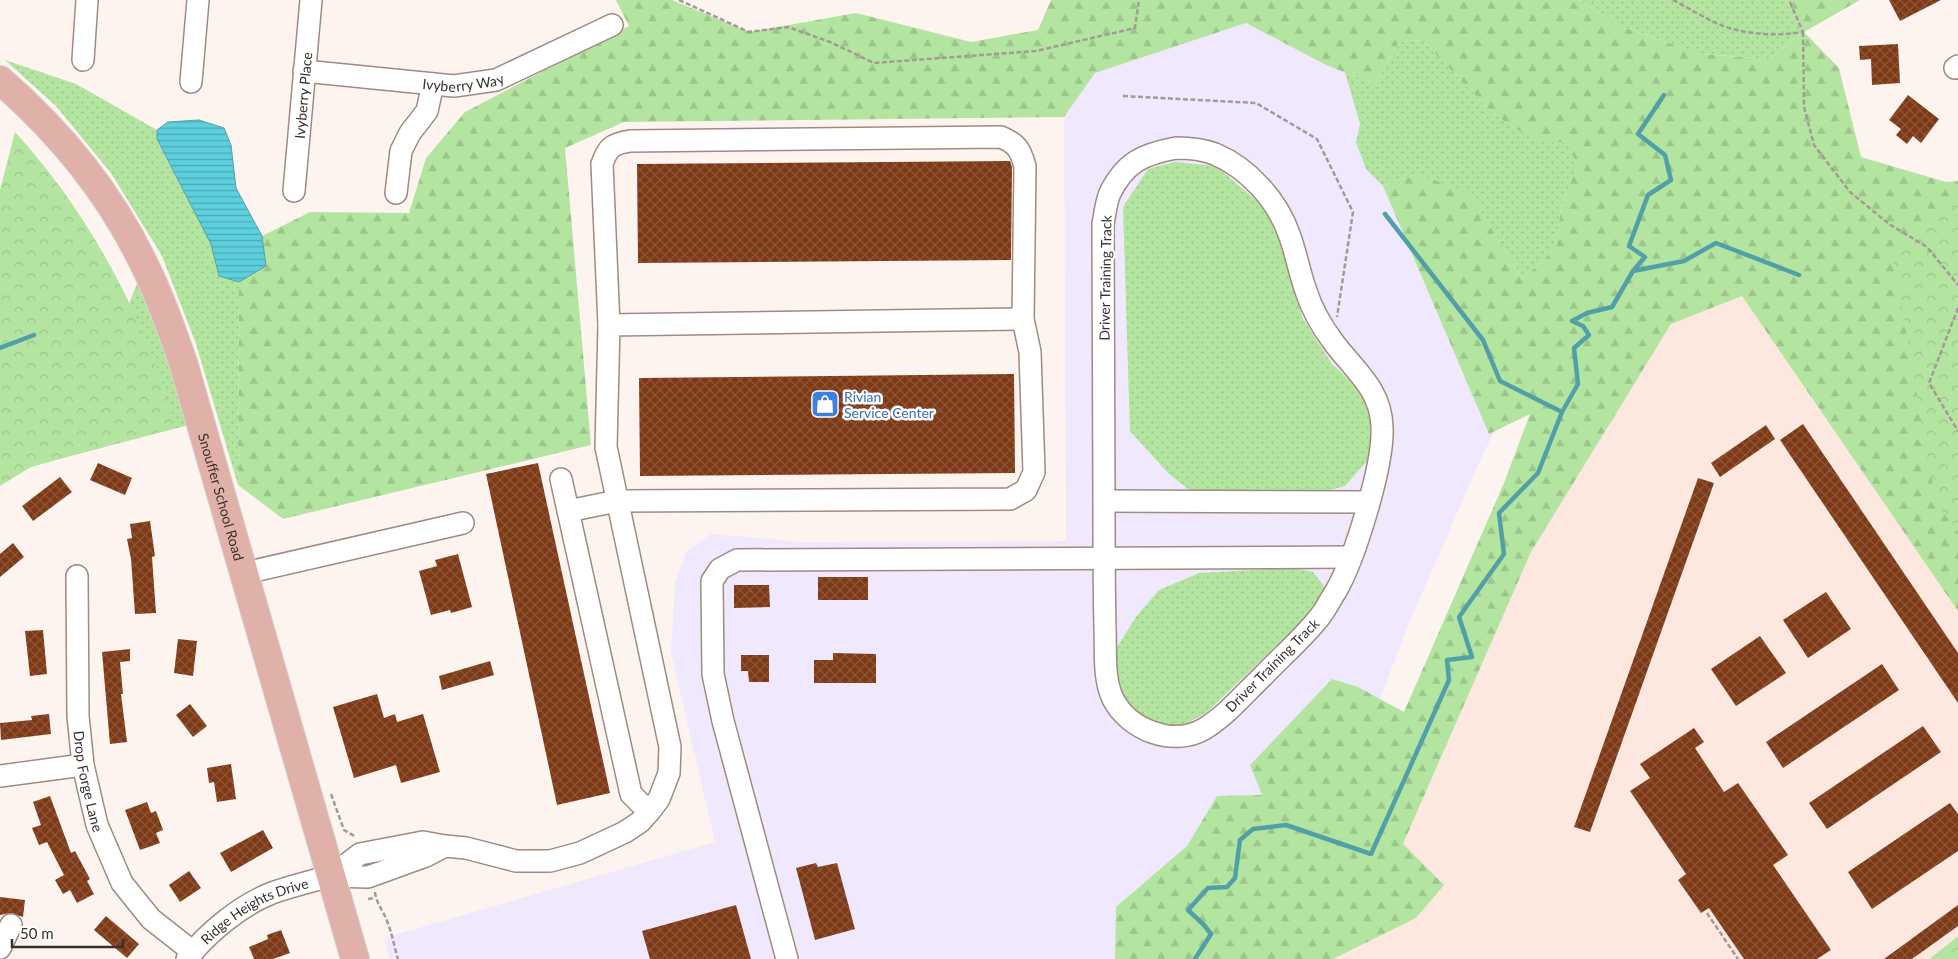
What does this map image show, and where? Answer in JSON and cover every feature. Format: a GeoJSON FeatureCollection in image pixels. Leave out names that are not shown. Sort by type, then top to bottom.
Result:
{"type":"FeatureCollection","features":[{"type":"Feature","properties":{"kind":"main road","name":"Snouffer School Road"},"geometry":{"type":"LineString","coordinates":[[0,80],[49,126],[90,176],[123,226],[144,264],[168,321],[183,362],[245,573],[355,959]]}},
{"type":"Feature","properties":{"kind":"street"},"geometry":{"type":"LineString","coordinates":[[83,60],[87,0]]}},
{"type":"Feature","properties":{"kind":"street"},"geometry":{"type":"LineString","coordinates":[[192,82],[198,0]]}},
{"type":"Feature","properties":{"kind":"street","name":"Ivyberry Place"},"geometry":{"type":"LineString","coordinates":[[294,191],[311,0]]}},
{"type":"Feature","properties":{"kind":"street","name":"Ivyberry Way"},"geometry":{"type":"LineString","coordinates":[[304,71],[454,86],[496,80],[612,25]]}},
{"type":"Feature","properties":{"kind":"street"},"geometry":{"type":"LineString","coordinates":[[396,193],[401,151],[410,133],[427,111],[433,84]]}},
{"type":"Feature","properties":{"kind":"street"},"geometry":{"type":"LineString","coordinates":[[331,876],[360,854],[423,842],[466,848],[516,861],[550,860],[580,853],[625,832],[640,822],[659,800],[669,773],[670,747],[618,501],[606,447],[609,325],[602,164],[606,151],[617,143],[630,141],[1000,137],[1013,142],[1020,151],[1026,166],[1023,319],[1030,352],[1034,472],[1026,490],[1010,499],[618,501],[568,511]]}},
{"type":"Feature","properties":{"kind":"street","name":"Driver Training Track"},"geometry":{"type":"LineString","coordinates":[[1176,148],[1195,149],[1213,153],[1236,165],[1256,182],[1276,206],[1289,232],[1307,294],[1319,320],[1334,343],[1371,386],[1379,406],[1382,424],[1382,444],[1369,502],[1351,557],[1338,588],[1318,619],[1229,710],[1202,730],[1183,736],[1161,735],[1140,728],[1125,716],[1112,698],[1106,674],[1103,224],[1109,194],[1121,176],[1137,159],[1155,152],[1176,148]]}},
{"type":"Feature","properties":{"kind":"street"},"geometry":{"type":"LineString","coordinates":[[609,325],[1023,319]]}},
{"type":"Feature","properties":{"kind":"street"},"geometry":{"type":"LineString","coordinates":[[561,479],[631,794],[649,812]]}},
{"type":"Feature","properties":{"kind":"street"},"geometry":{"type":"LineString","coordinates":[[1104,501],[1369,502]]}},
{"type":"Feature","properties":{"kind":"street"},"geometry":{"type":"LineString","coordinates":[[245,573],[463,524]]}},
{"type":"Feature","properties":{"kind":"street"},"geometry":{"type":"LineString","coordinates":[[787,959],[722,721],[713,674],[712,581],[720,569],[736,560],[1351,557]]}},
{"type":"Feature","properties":{"kind":"street","name":"Drop Forge Lane"},"geometry":{"type":"LineString","coordinates":[[77,576],[78,716],[83,765],[97,825],[122,883],[151,919],[190,956]]}},
{"type":"Feature","properties":{"kind":"street"},"geometry":{"type":"LineString","coordinates":[[0,776],[83,765]]}},
{"type":"Feature","properties":{"kind":"street","name":"Ridge Heights Drive"},"geometry":{"type":"LineString","coordinates":[[190,956],[206,936],[243,909],[271,893],[331,876]]}},
{"type":"Feature","properties":{"kind":"street"},"geometry":{"type":"LineString","coordinates":[[0,948],[11,925]]}},
{"type":"Feature","properties":{"kind":"path"},"geometry":{"type":"LineString","coordinates":[[679,0],[749,32],[788,27],[830,42],[874,63],[1036,51],[1135,28],[1139,0]]}},
{"type":"Feature","properties":{"kind":"path"},"geometry":{"type":"LineString","coordinates":[[1673,0],[1729,28],[1787,34],[1803,32]]}},
{"type":"Feature","properties":{"kind":"path"},"geometry":{"type":"LineString","coordinates":[[1789,0],[1803,32],[1804,107],[1814,145],[1850,192],[1889,224],[1926,246],[1958,285]]}},
{"type":"Feature","properties":{"kind":"path"},"geometry":{"type":"LineString","coordinates":[[1123,96],[1256,103],[1317,139],[1353,212],[1334,343]]}},
{"type":"Feature","properties":{"kind":"path"},"geometry":{"type":"LineString","coordinates":[[1958,308],[1929,383],[1958,431]]}},
{"type":"Feature","properties":{"kind":"path"},"geometry":{"type":"LineString","coordinates":[[330,792],[344,830],[358,837]]}},
{"type":"Feature","properties":{"kind":"path"},"geometry":{"type":"LineString","coordinates":[[375,890],[375,898],[388,922],[398,959]]}},
{"type":"Feature","properties":{"kind":"path"},"geometry":{"type":"LineString","coordinates":[[368,899],[375,898]]}},
{"type":"Feature","properties":{"kind":"path"},"geometry":{"type":"LineString","coordinates":[[1707,913],[1738,959]]}},
{"type":"Feature","properties":{"kind":"shaded area"},"geometry":{"type":"Polygon","coordinates":[[[1246,23],[1326,65],[1475,41],[1638,151],[1484,452],[1412,616],[1279,959],[390,959],[384,938],[715,842],[671,653],[675,583],[687,551],[711,534],[803,542],[1066,541],[1064,117],[1095,73],[1246,23]]]}},
{"type":"Feature","properties":{"kind":"shaded area"},"geometry":{"type":"Polygon","coordinates":[[[1742,296],[1958,611],[1958,935],[1928,959],[1333,959],[1416,918],[1443,885],[1403,845],[1531,552],[1670,324],[1742,296]]]}},
{"type":"Feature","properties":{"kind":"green space"},"geometry":{"type":"Polygon","coordinates":[[[616,0],[672,0],[749,32],[856,13],[971,42],[1038,30],[1051,0],[1578,0],[1623,27],[1701,54],[1769,59],[1803,32],[1786,0],[1860,0],[1804,32],[1839,68],[1861,157],[1946,182],[1958,181],[1958,611],[1742,296],[1671,324],[1531,552],[1403,844],[1444,885],[1416,918],[1333,959],[1115,959],[1116,907],[1187,846],[1217,796],[1262,795],[1250,765],[1332,679],[1358,687],[1404,712],[1504,483],[1530,414],[1489,434],[1383,186],[1417,174],[1457,188],[1475,202],[1523,279],[1556,248],[1561,207],[1577,166],[1568,143],[1534,140],[1495,115],[1422,40],[1399,42],[1375,84],[1326,65],[1246,23],[1095,73],[1064,117],[624,122],[565,148],[591,445],[283,519],[238,485],[239,282],[266,266],[262,236],[310,212],[409,213],[426,158],[465,112],[629,26],[616,0]]]}},
{"type":"Feature","properties":{"kind":"green space"},"geometry":{"type":"Polygon","coordinates":[[[1578,0],[1786,0],[1803,32],[1769,59],[1701,54],[1623,27],[1578,0]]]}},
{"type":"Feature","properties":{"kind":"green space"},"geometry":{"type":"Polygon","coordinates":[[[1422,40],[1495,115],[1534,139],[1568,143],[1577,166],[1561,207],[1556,248],[1523,279],[1475,202],[1417,174],[1383,186],[1366,169],[1356,142],[1360,124],[1345,72],[1375,84],[1399,42],[1422,40]]]}},
{"type":"Feature","properties":{"kind":"green space"},"geometry":{"type":"Polygon","coordinates":[[[5,60],[76,84],[157,130],[157,140],[211,244],[219,276],[239,282],[238,485],[196,344],[162,256],[111,173],[56,106],[5,60]]]}},
{"type":"Feature","properties":{"kind":"green space"},"geometry":{"type":"Polygon","coordinates":[[[15,132],[43,164],[68,198],[113,270],[149,347],[176,427],[31,467],[0,486],[0,190],[15,132]]]}},
{"type":"Feature","properties":{"kind":"green space"},"geometry":{"type":"Polygon","coordinates":[[[1175,162],[1216,166],[1259,203],[1284,241],[1302,317],[1332,364],[1362,392],[1373,430],[1367,461],[1345,486],[1316,494],[1192,492],[1169,474],[1130,431],[1123,207],[1148,169],[1175,162]]]}},
{"type":"Feature","properties":{"kind":"green space"},"geometry":{"type":"Polygon","coordinates":[[[1958,202],[1958,532],[1936,503],[1892,253],[1958,202]]]}},
{"type":"Feature","properties":{"kind":"green space"},"geometry":{"type":"Polygon","coordinates":[[[138,281],[160,331],[189,425],[70,456],[138,281]]]}},
{"type":"Feature","properties":{"kind":"green space"},"geometry":{"type":"Polygon","coordinates":[[[1293,568],[1313,572],[1324,586],[1318,606],[1206,713],[1184,725],[1158,726],[1136,713],[1124,695],[1117,672],[1117,647],[1136,617],[1159,590],[1199,573],[1293,568]]]}},
{"type":"Feature","properties":{"kind":"green space"},"geometry":{"type":"Polygon","coordinates":[[[1958,936],[1958,959],[1929,959],[1958,936]]]}},
{"type":"Feature","properties":{"kind":"water"},"geometry":{"type":"Polygon","coordinates":[[[199,120],[224,128],[231,145],[236,188],[262,236],[266,266],[239,282],[219,276],[211,244],[157,139],[157,130],[168,122],[199,120]]]}},
{"type":"Feature","properties":{"kind":"building"},"geometry":{"type":"Polygon","coordinates":[[[1889,0],[1941,0],[1900,21],[1889,0]]]}},
{"type":"Feature","properties":{"kind":"building"},"geometry":{"type":"Polygon","coordinates":[[[1898,44],[1900,83],[1872,85],[1871,59],[1860,60],[1859,46],[1898,44]]]}},
{"type":"Feature","properties":{"kind":"building"},"geometry":{"type":"Polygon","coordinates":[[[1908,95],[1939,119],[1921,143],[1913,136],[1907,144],[1896,135],[1901,129],[1889,120],[1908,95]]]}},
{"type":"Feature","properties":{"kind":"building"},"geometry":{"type":"Polygon","coordinates":[[[1010,161],[1012,167],[1011,260],[638,263],[637,164],[1010,161]]]}},
{"type":"Feature","properties":{"kind":"building"},"geometry":{"type":"Polygon","coordinates":[[[1014,374],[1015,473],[640,476],[639,378],[1014,374]]]}},
{"type":"Feature","properties":{"kind":"building"},"geometry":{"type":"Polygon","coordinates":[[[1803,424],[1958,653],[1958,703],[1780,440],[1803,424]]]}},
{"type":"Feature","properties":{"kind":"building"},"geometry":{"type":"Polygon","coordinates":[[[1766,425],[1775,439],[1720,477],[1711,463],[1766,425]]]}},
{"type":"Feature","properties":{"kind":"building"},"geometry":{"type":"Polygon","coordinates":[[[98,463],[132,478],[125,495],[90,480],[98,463]]]}},
{"type":"Feature","properties":{"kind":"building"},"geometry":{"type":"Polygon","coordinates":[[[538,463],[610,793],[557,805],[486,474],[538,463]]]}},
{"type":"Feature","properties":{"kind":"building"},"geometry":{"type":"Polygon","coordinates":[[[60,477],[72,492],[33,521],[22,506],[60,477]]]}},
{"type":"Feature","properties":{"kind":"building"},"geometry":{"type":"Polygon","coordinates":[[[1698,478],[1714,483],[1590,832],[1574,827],[1698,478]]]}},
{"type":"Feature","properties":{"kind":"building"},"geometry":{"type":"Polygon","coordinates":[[[150,521],[155,556],[152,557],[156,613],[135,614],[131,559],[127,539],[132,538],[130,524],[150,521]]]}},
{"type":"Feature","properties":{"kind":"building"},"geometry":{"type":"Polygon","coordinates":[[[13,543],[24,557],[0,577],[0,554],[13,543]]]}},
{"type":"Feature","properties":{"kind":"building"},"geometry":{"type":"Polygon","coordinates":[[[458,554],[472,607],[451,613],[450,610],[431,615],[419,571],[437,566],[435,560],[458,554]]]}},
{"type":"Feature","properties":{"kind":"building"},"geometry":{"type":"Polygon","coordinates":[[[818,577],[868,577],[868,600],[818,600],[818,577]]]}},
{"type":"Feature","properties":{"kind":"building"},"geometry":{"type":"Polygon","coordinates":[[[734,585],[769,585],[770,607],[734,608],[734,585]]]}},
{"type":"Feature","properties":{"kind":"building"},"geometry":{"type":"Polygon","coordinates":[[[1826,592],[1851,629],[1808,658],[1783,620],[1826,592]]]}},
{"type":"Feature","properties":{"kind":"building"},"geometry":{"type":"Polygon","coordinates":[[[43,630],[47,674],[30,676],[25,631],[43,630]]]}},
{"type":"Feature","properties":{"kind":"building"},"geometry":{"type":"Polygon","coordinates":[[[1760,636],[1786,673],[1736,706],[1711,669],[1760,636]]]}},
{"type":"Feature","properties":{"kind":"building"},"geometry":{"type":"Polygon","coordinates":[[[178,639],[197,641],[193,676],[174,673],[178,639]]]}},
{"type":"Feature","properties":{"kind":"building"},"geometry":{"type":"Polygon","coordinates":[[[130,649],[130,661],[120,662],[123,694],[121,694],[127,742],[110,744],[102,652],[130,649]]]}},
{"type":"Feature","properties":{"kind":"building"},"geometry":{"type":"Polygon","coordinates":[[[833,653],[876,654],[876,683],[814,683],[814,660],[833,660],[833,653]]]}},
{"type":"Feature","properties":{"kind":"building"},"geometry":{"type":"Polygon","coordinates":[[[741,655],[769,655],[769,682],[749,682],[748,671],[741,671],[741,655]]]}},
{"type":"Feature","properties":{"kind":"building"},"geometry":{"type":"Polygon","coordinates":[[[490,661],[494,675],[442,690],[439,676],[490,661]]]}},
{"type":"Feature","properties":{"kind":"building"},"geometry":{"type":"Polygon","coordinates":[[[1882,664],[1899,690],[1783,768],[1766,742],[1882,664]]]}},
{"type":"Feature","properties":{"kind":"building"},"geometry":{"type":"Polygon","coordinates":[[[377,694],[384,718],[395,714],[397,722],[423,714],[440,772],[401,783],[396,765],[354,778],[333,707],[377,694]]]}},
{"type":"Feature","properties":{"kind":"building"},"geometry":{"type":"Polygon","coordinates":[[[190,704],[207,726],[193,737],[176,715],[190,704]]]}},
{"type":"Feature","properties":{"kind":"building"},"geometry":{"type":"Polygon","coordinates":[[[49,714],[51,734],[1,740],[0,723],[32,720],[31,716],[49,714]]]}},
{"type":"Feature","properties":{"kind":"building"},"geometry":{"type":"Polygon","coordinates":[[[1923,726],[1941,752],[1827,829],[1809,803],[1923,726]]]}},
{"type":"Feature","properties":{"kind":"building"},"geometry":{"type":"Polygon","coordinates":[[[1694,728],[1704,742],[1695,748],[1724,792],[1738,783],[1788,855],[1773,865],[1831,950],[1817,959],[1744,959],[1709,908],[1701,913],[1678,880],[1686,874],[1630,791],[1650,778],[1640,764],[1694,728]]]}},
{"type":"Feature","properties":{"kind":"building"},"geometry":{"type":"Polygon","coordinates":[[[231,764],[236,799],[217,802],[214,782],[209,783],[207,768],[231,764]]]}},
{"type":"Feature","properties":{"kind":"building"},"geometry":{"type":"Polygon","coordinates":[[[50,796],[71,853],[75,851],[90,879],[87,881],[94,894],[77,903],[70,890],[63,894],[55,880],[64,875],[47,842],[39,845],[32,828],[41,825],[33,802],[50,796]]]}},
{"type":"Feature","properties":{"kind":"building"},"geometry":{"type":"Polygon","coordinates":[[[147,802],[151,813],[156,811],[163,830],[156,833],[160,843],[140,850],[125,810],[147,802]]]}},
{"type":"Feature","properties":{"kind":"building"},"geometry":{"type":"Polygon","coordinates":[[[1950,803],[1958,814],[1958,851],[1872,909],[1848,872],[1950,803]]]}},
{"type":"Feature","properties":{"kind":"building"},"geometry":{"type":"Polygon","coordinates":[[[263,830],[273,848],[231,872],[220,853],[263,830]]]}},
{"type":"Feature","properties":{"kind":"building"},"geometry":{"type":"Polygon","coordinates":[[[816,863],[818,867],[837,863],[855,929],[815,940],[796,868],[816,863]]]}},
{"type":"Feature","properties":{"kind":"building"},"geometry":{"type":"Polygon","coordinates":[[[189,871],[201,888],[180,902],[169,885],[189,871]]]}},
{"type":"Feature","properties":{"kind":"building"},"geometry":{"type":"Polygon","coordinates":[[[0,897],[25,900],[23,917],[11,913],[0,915],[0,897]]]}},
{"type":"Feature","properties":{"kind":"building"},"geometry":{"type":"Polygon","coordinates":[[[736,905],[751,959],[650,959],[642,931],[736,905]]]}},
{"type":"Feature","properties":{"kind":"building"},"geometry":{"type":"Polygon","coordinates":[[[1958,905],[1958,926],[1912,959],[1884,959],[1958,905]]]}},
{"type":"Feature","properties":{"kind":"building"},"geometry":{"type":"Polygon","coordinates":[[[106,916],[139,944],[127,958],[94,930],[106,916]]]}},
{"type":"Feature","properties":{"kind":"building"},"geometry":{"type":"Polygon","coordinates":[[[281,930],[290,953],[273,959],[254,959],[249,947],[268,939],[267,935],[281,930]]]}},
{"type":"Feature","properties":{"kind":"waterway"},"geometry":{"type":"LineString","coordinates":[[1633,271],[1645,257],[1629,246],[1648,195],[1671,180],[1665,155],[1638,134],[1664,95]]}},
{"type":"Feature","properties":{"kind":"waterway"},"geometry":{"type":"LineString","coordinates":[[1385,214],[1483,340],[1500,381],[1562,412]]}},
{"type":"Feature","properties":{"kind":"waterway"},"geometry":{"type":"LineString","coordinates":[[1195,959],[1211,934],[1188,910],[1208,888],[1227,887],[1235,878],[1240,840],[1253,829],[1286,825],[1371,854],[1449,680],[1447,660],[1472,657],[1459,617],[1504,554],[1499,513],[1538,473],[1562,412],[1578,384],[1574,348],[1589,335],[1583,326],[1572,321],[1587,313],[1612,307],[1633,271],[1684,261],[1716,243],[1799,275]]}},
{"type":"Feature","properties":{"kind":"waterway"},"geometry":{"type":"LineString","coordinates":[[0,348],[34,335]]}},
{"type":"Feature","properties":{"kind":"place","name":"Rivian Service Center"},"geometry":{"type":"Point","coordinates":[825,404]}}]}
